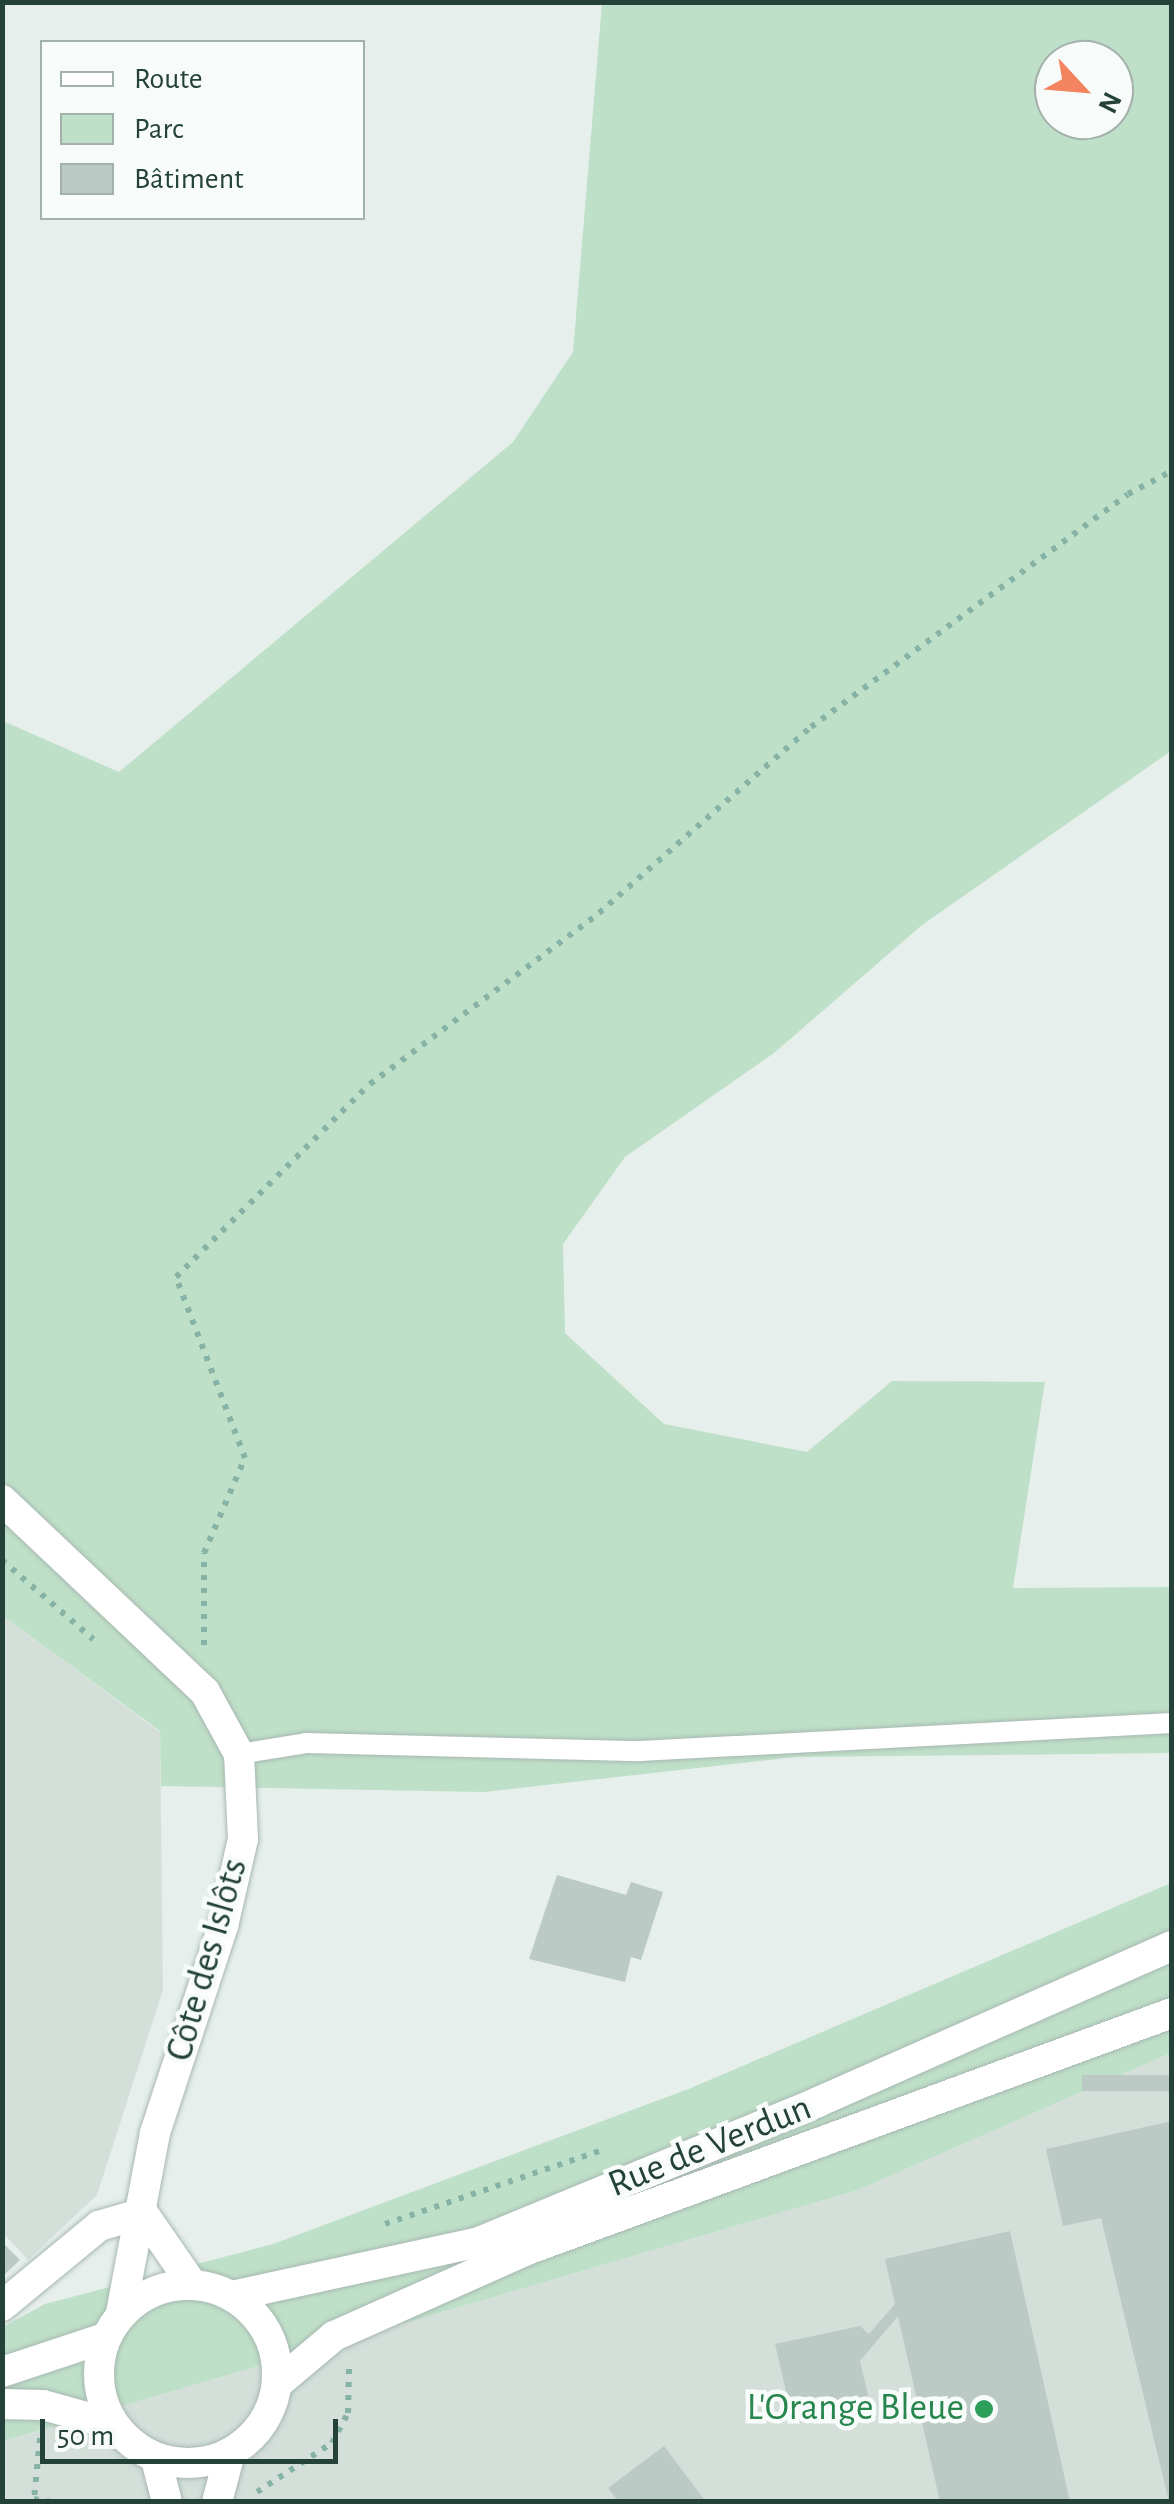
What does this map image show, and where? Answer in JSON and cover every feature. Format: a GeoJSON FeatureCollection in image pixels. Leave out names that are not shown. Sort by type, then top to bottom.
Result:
{"type":"FeatureCollection","features":[{"type":"Feature","properties":{"kind":"main road","name":"Côte des Islôts"},"geometry":{"type":"LineString","coordinates":[[2,1500],[204,1692],[239,1754],[243,1839],[224,1926],[155,2133],[144,2213],[113,2325]]}},
{"type":"Feature","properties":{"kind":"main road","name":"Rue de Verdun"},"geometry":{"type":"LineString","coordinates":[[232,2296],[479,2242],[1172,1946]]}},
{"type":"Feature","properties":{"kind":"main road","name":"Rue de Verdun"},"geometry":{"type":"LineString","coordinates":[[277,2384],[334,2336],[527,2250],[1172,2013]]}},
{"type":"Feature","properties":{"kind":"main road"},"geometry":{"type":"LineString","coordinates":[[2,2306],[100,2226],[144,2213],[192,2284]]}},
{"type":"Feature","properties":{"kind":"main road"},"geometry":{"type":"LineString","coordinates":[[2,2372],[113,2325],[166,2286],[192,2284],[232,2296],[268,2333],[277,2384],[253,2436],[230,2453],[206,2462],[156,2458],[112,2424],[43,2405],[2,2404]]}},
{"type":"Feature","properties":{"kind":"main road"},"geometry":{"type":"LineString","coordinates":[[112,2424],[98,2366],[113,2325]]}},
{"type":"Feature","properties":{"kind":"main road"},"geometry":{"type":"LineString","coordinates":[[218,2502],[230,2453]]}},
{"type":"Feature","properties":{"kind":"main road"},"geometry":{"type":"LineString","coordinates":[[156,2458],[167,2502]]}},
{"type":"Feature","properties":{"kind":"lane"},"geometry":{"type":"LineString","coordinates":[[239,1754],[306,1744],[640,1751],[1172,1723]]}},
{"type":"Feature","properties":{"kind":"path"},"geometry":{"type":"LineString","coordinates":[[204,1692],[204,1553],[245,1458],[176,1277],[370,1084],[600,913],[810,727],[1128,494],[1172,471]]}},
{"type":"Feature","properties":{"kind":"shaded area"},"geometry":{"type":"Polygon","coordinates":[[[3,1616],[160,1732],[163,1990],[97,2195],[28,2260],[3,2233],[3,1616]]]}},
{"type":"Feature","properties":{"kind":"shaded area"},"geometry":{"type":"Polygon","coordinates":[[[1171,2053],[1171,2501],[3,2502],[3,2441],[858,2190],[1171,2053]]]}},
{"type":"Feature","properties":{"kind":"green space"},"geometry":{"type":"Polygon","coordinates":[[[602,3],[1171,3],[1171,751],[922,925],[774,1053],[625,1157],[563,1244],[565,1333],[664,1424],[807,1452],[892,1381],[1045,1382],[1013,1588],[1171,1587],[1171,1753],[795,1757],[484,1792],[161,1786],[160,1731],[3,1616],[3,721],[119,772],[513,442],[573,352],[602,3]]]}},
{"type":"Feature","properties":{"kind":"green space"},"geometry":{"type":"Polygon","coordinates":[[[1171,1883],[1171,2053],[858,2190],[3,2441],[3,2327],[45,2304],[273,2244],[691,2088],[1171,1883]]]}},
{"type":"Feature","properties":{"kind":"building"},"geometry":{"type":"Polygon","coordinates":[[[557,1875],[626,1895],[631,1882],[663,1892],[641,1960],[631,1957],[625,1982],[529,1959],[557,1875]]]}},
{"type":"Feature","properties":{"kind":"building"},"geometry":{"type":"Polygon","coordinates":[[[1082,2075],[1172,2075],[1172,2091],[1082,2091],[1082,2075]]]}},
{"type":"Feature","properties":{"kind":"building"},"geometry":{"type":"Polygon","coordinates":[[[1172,2121],[1169,2502],[1101,2218],[1063,2226],[1046,2149],[1172,2121]]]}},
{"type":"Feature","properties":{"kind":"building","name":"L'Orange Bleue"},"geometry":{"type":"Polygon","coordinates":[[[1010,2231],[1070,2502],[940,2502],[898,2316],[860,2361],[869,2399],[792,2417],[775,2344],[860,2326],[869,2334],[895,2304],[885,2259],[1010,2231]]]}},
{"type":"Feature","properties":{"kind":"building"},"geometry":{"type":"Polygon","coordinates":[[[3,2243],[20,2260],[3,2276],[3,2243]]]}},
{"type":"Feature","properties":{"kind":"building"},"geometry":{"type":"Polygon","coordinates":[[[664,2446],[706,2502],[619,2502],[608,2488],[664,2446]]]}},
{"type":"Feature","properties":{"kind":"place","name":"L'Orange Bleue"},"geometry":{"type":"Point","coordinates":[984,2409]}}]}
